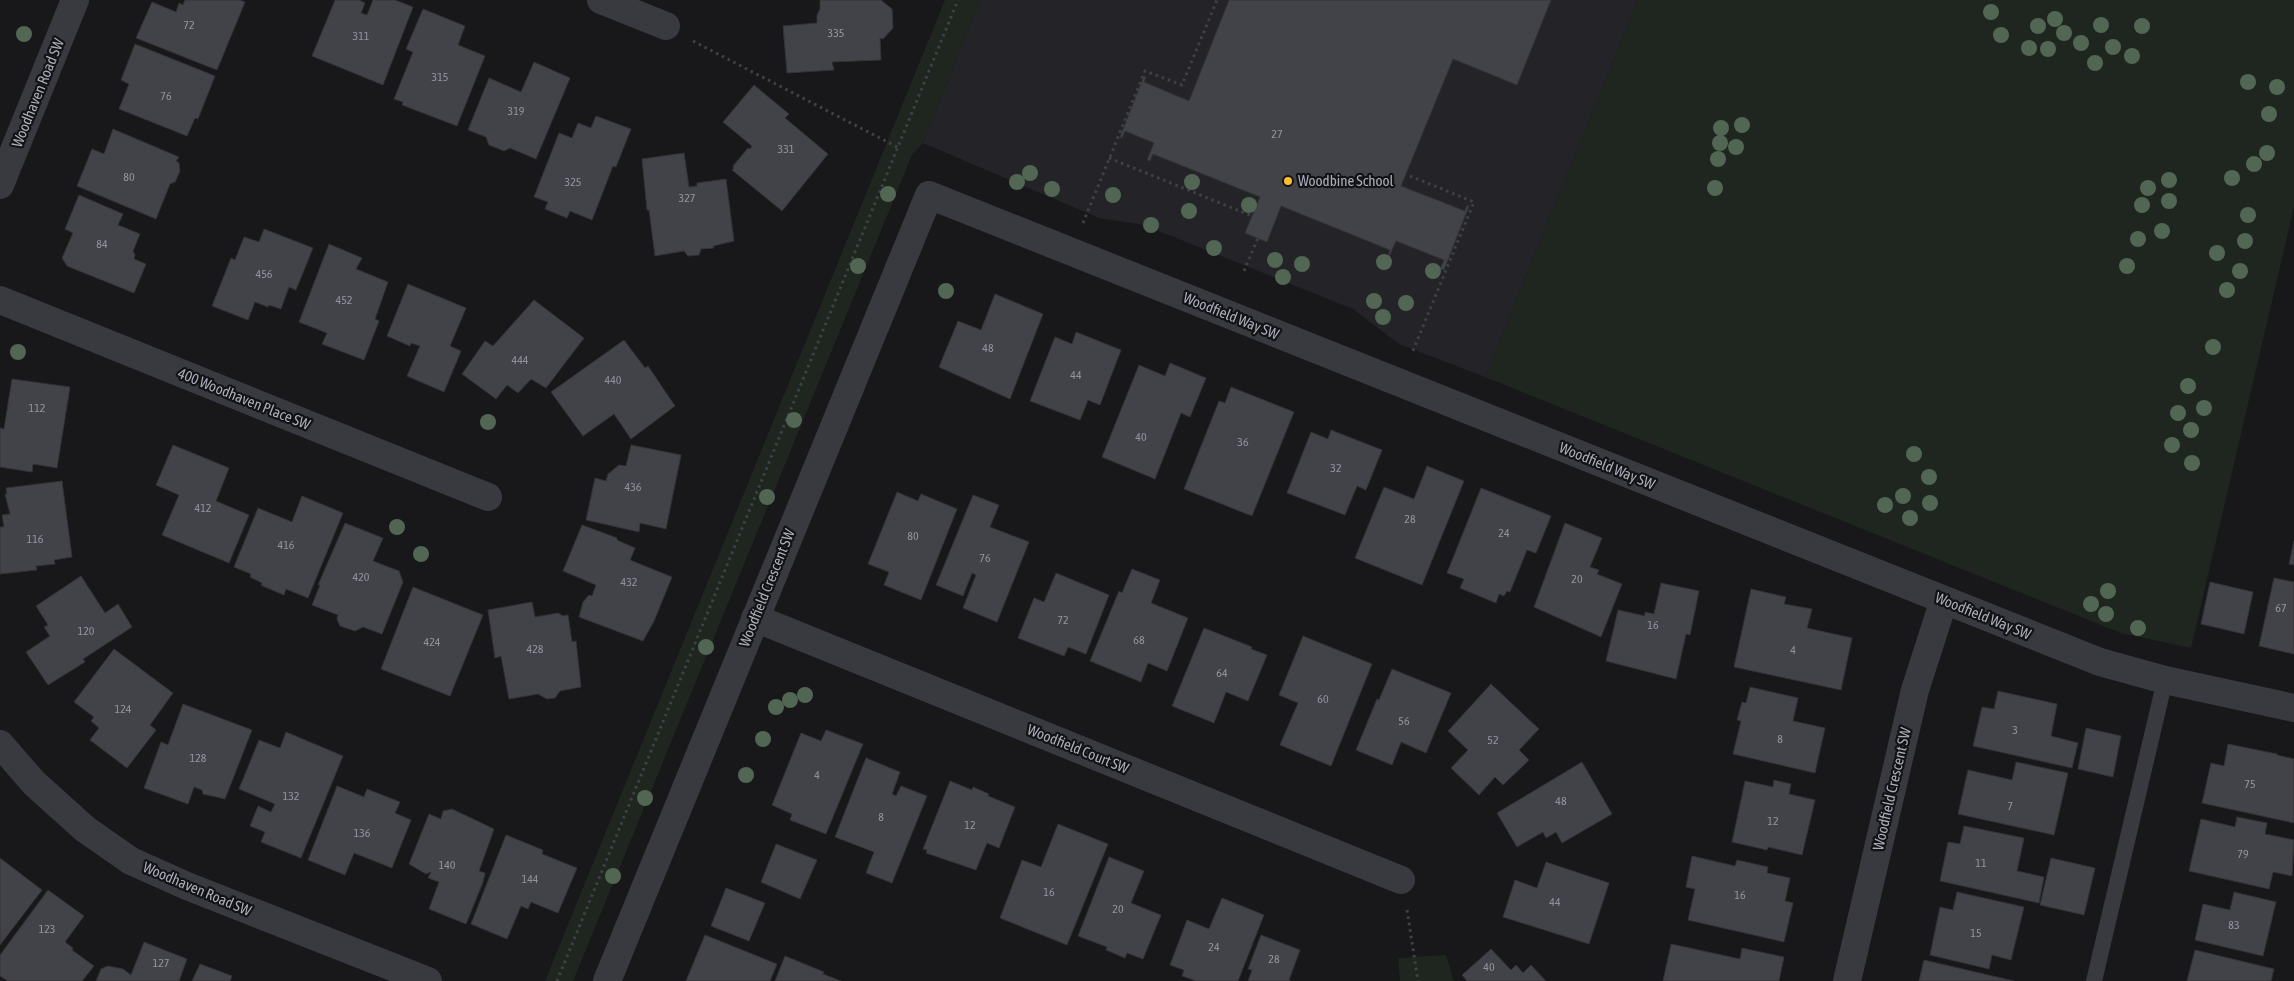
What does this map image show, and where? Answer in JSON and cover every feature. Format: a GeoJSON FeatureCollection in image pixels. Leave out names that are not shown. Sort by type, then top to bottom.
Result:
{"type":"FeatureCollection","features":[{"type":"Feature","properties":{"kind":"street","name":"Woodhaven Road SW"},"geometry":{"type":"LineString","coordinates":[[0,185],[75,0]]}},
{"type":"Feature","properties":{"kind":"street"},"geometry":{"type":"LineString","coordinates":[[601,0],[666,26]]}},
{"type":"Feature","properties":{"kind":"street","name":"Woodfield Way SW"},"geometry":{"type":"LineString","coordinates":[[929,195],[2100,662],[2165,680],[2294,708]]}},
{"type":"Feature","properties":{"kind":"street","name":"Woodfield Crescent SW"},"geometry":{"type":"LineString","coordinates":[[607,981],[929,195]]}},
{"type":"Feature","properties":{"kind":"street","name":"400 Woodhaven Place SW"},"geometry":{"type":"LineString","coordinates":[[0,300],[488,497]]}},
{"type":"Feature","properties":{"kind":"street","name":"Woodfield Crescent SW"},"geometry":{"type":"LineString","coordinates":[[1847,981],[1915,690],[1944,600]]}},
{"type":"Feature","properties":{"kind":"street","name":"Woodfield Court SW"},"geometry":{"type":"LineString","coordinates":[[755,618],[1401,880]]}},
{"type":"Feature","properties":{"kind":"street","name":"Woodhaven Road SW"},"geometry":{"type":"LineString","coordinates":[[0,744],[34,783],[85,829],[131,861],[187,886],[428,981]]}},
{"type":"Feature","properties":{"kind":"lane"},"geometry":{"type":"LineString","coordinates":[[2094,981],[2165,680]]}},
{"type":"Feature","properties":{"kind":"path"},"geometry":{"type":"LineString","coordinates":[[557,981],[958,0]]}},
{"type":"Feature","properties":{"kind":"path"},"geometry":{"type":"LineString","coordinates":[[1082,223],[1145,71],[1182,85],[1217,0]]}},
{"type":"Feature","properties":{"kind":"path"},"geometry":{"type":"LineString","coordinates":[[666,26],[899,148]]}},
{"type":"Feature","properties":{"kind":"path"},"geometry":{"type":"LineString","coordinates":[[1109,158],[1252,216]]}},
{"type":"Feature","properties":{"kind":"path"},"geometry":{"type":"LineString","coordinates":[[1410,176],[1474,202],[1411,356]]}},
{"type":"Feature","properties":{"kind":"path"},"geometry":{"type":"LineString","coordinates":[[1244,271],[1258,238]]}},
{"type":"Feature","properties":{"kind":"path"},"geometry":{"type":"LineString","coordinates":[[1401,880],[1418,981]]}},
{"type":"Feature","properties":{"kind":"shaded area"},"geometry":{"type":"Polygon","coordinates":[[[945,0],[980,0],[923,143],[912,155],[573,981],[545,981],[945,0]]]}},
{"type":"Feature","properties":{"kind":"shaded area","name":"Woodbine School"},"geometry":{"type":"Polygon","coordinates":[[[980,0],[1638,0],[1485,377],[1399,344],[1353,309],[1144,225],[1099,218],[923,143],[980,0]]]}},
{"type":"Feature","properties":{"kind":"shaded area"},"geometry":{"type":"Polygon","coordinates":[[[1638,0],[2294,0],[2294,207],[2191,648],[2121,633],[1485,377],[1638,0]]]}},
{"type":"Feature","properties":{"kind":"shaded area"},"geometry":{"type":"Polygon","coordinates":[[[1446,955],[1454,981],[1400,981],[1398,958],[1446,955]]]}},
{"type":"Feature","properties":{"kind":"building"},"geometry":{"type":"Polygon","coordinates":[[[185,0],[239,0],[245,2],[217,70],[136,38],[152,2],[176,12],[179,3],[183,5],[185,0]]]}},
{"type":"Feature","properties":{"kind":"building"},"geometry":{"type":"Polygon","coordinates":[[[335,0],[359,0],[365,3],[361,13],[367,15],[373,0],[395,0],[413,7],[383,85],[312,56],[335,0]]]}},
{"type":"Feature","properties":{"kind":"building"},"geometry":{"type":"Polygon","coordinates":[[[820,0],[881,0],[892,9],[893,28],[883,39],[880,38],[881,60],[832,62],[834,70],[787,73],[783,26],[817,23],[820,0]]]}},
{"type":"Feature","properties":{"kind":"building"},"geometry":{"type":"Polygon","coordinates":[[[1229,0],[1551,0],[1517,85],[1453,59],[1401,186],[1465,211],[1467,205],[1469,206],[1444,270],[1440,269],[1444,260],[1396,241],[1388,259],[1390,250],[1281,206],[1267,242],[1245,233],[1260,197],[1153,154],[1150,161],[1147,160],[1154,143],[1125,131],[1122,138],[1120,137],[1144,76],[1146,77],[1144,82],[1189,101],[1229,0]]]}},
{"type":"Feature","properties":{"kind":"building"},"geometry":{"type":"Polygon","coordinates":[[[423,9],[465,26],[458,45],[485,56],[457,126],[402,105],[403,102],[394,99],[413,52],[406,49],[423,9]]]}},
{"type":"Feature","properties":{"kind":"building"},"geometry":{"type":"Polygon","coordinates":[[[135,44],[215,76],[198,119],[195,118],[187,136],[119,109],[129,84],[121,80],[135,44]]]}},
{"type":"Feature","properties":{"kind":"building"},"geometry":{"type":"Polygon","coordinates":[[[534,62],[570,78],[536,159],[510,148],[504,151],[489,145],[486,137],[468,130],[489,78],[521,92],[534,62]]]}},
{"type":"Feature","properties":{"kind":"building"},"geometry":{"type":"Polygon","coordinates":[[[754,85],[789,114],[785,118],[828,154],[782,211],[732,170],[733,166],[748,148],[750,149],[752,146],[723,122],[754,85]]]}},
{"type":"Feature","properties":{"kind":"building"},"geometry":{"type":"Polygon","coordinates":[[[596,116],[631,129],[616,167],[613,166],[592,220],[570,211],[567,218],[545,209],[548,202],[534,197],[559,133],[572,138],[578,123],[591,128],[596,116]]]}},
{"type":"Feature","properties":{"kind":"building"},"geometry":{"type":"Polygon","coordinates":[[[113,129],[179,157],[176,161],[179,163],[180,171],[175,182],[170,184],[156,219],[77,186],[92,149],[104,154],[113,129]]]}},
{"type":"Feature","properties":{"kind":"building"},"geometry":{"type":"Polygon","coordinates":[[[684,153],[689,187],[697,186],[697,183],[726,179],[734,241],[713,246],[714,248],[701,249],[699,255],[688,256],[684,251],[655,256],[649,210],[647,210],[642,159],[684,153]]]}},
{"type":"Feature","properties":{"kind":"building"},"geometry":{"type":"Polygon","coordinates":[[[79,195],[123,214],[118,225],[140,234],[133,251],[134,259],[146,264],[134,293],[67,266],[62,258],[73,233],[65,229],[79,195]]]}},
{"type":"Feature","properties":{"kind":"building"},"geometry":{"type":"Polygon","coordinates":[[[264,229],[313,248],[296,290],[289,287],[281,309],[255,302],[248,320],[212,306],[231,258],[235,260],[244,237],[259,242],[264,229]]]}},
{"type":"Feature","properties":{"kind":"building"},"geometry":{"type":"Polygon","coordinates":[[[329,244],[362,258],[356,269],[388,282],[375,319],[379,321],[364,360],[322,344],[327,333],[299,322],[329,244]]]}},
{"type":"Feature","properties":{"kind":"building"},"geometry":{"type":"Polygon","coordinates":[[[408,284],[466,308],[450,346],[461,351],[444,392],[407,376],[420,346],[411,343],[410,346],[387,336],[408,284]]]}},
{"type":"Feature","properties":{"kind":"building"},"geometry":{"type":"Polygon","coordinates":[[[995,294],[1043,314],[1010,399],[939,367],[958,321],[981,330],[995,294]]]}},
{"type":"Feature","properties":{"kind":"building"},"geometry":{"type":"Polygon","coordinates":[[[534,300],[584,338],[546,388],[531,379],[518,393],[507,385],[496,399],[462,374],[485,341],[493,346],[534,300]]]}},
{"type":"Feature","properties":{"kind":"building"},"geometry":{"type":"Polygon","coordinates":[[[1076,332],[1121,350],[1100,405],[1088,400],[1080,420],[1030,401],[1055,337],[1072,344],[1076,332]]]}},
{"type":"Feature","properties":{"kind":"building"},"geometry":{"type":"Polygon","coordinates":[[[624,340],[645,368],[648,366],[675,406],[631,439],[614,414],[583,436],[551,392],[624,340]]]}},
{"type":"Feature","properties":{"kind":"building"},"geometry":{"type":"Polygon","coordinates":[[[1170,363],[1206,378],[1190,417],[1181,413],[1155,479],[1102,457],[1139,365],[1165,376],[1170,363]]]}},
{"type":"Feature","properties":{"kind":"building"},"geometry":{"type":"Polygon","coordinates":[[[12,379],[70,387],[57,468],[33,464],[32,472],[0,467],[0,428],[4,429],[12,379]]]}},
{"type":"Feature","properties":{"kind":"building"},"geometry":{"type":"Polygon","coordinates":[[[1231,387],[1294,412],[1252,516],[1184,489],[1219,401],[1225,403],[1231,387]]]}},
{"type":"Feature","properties":{"kind":"building"},"geometry":{"type":"Polygon","coordinates":[[[1331,430],[1382,450],[1366,490],[1357,486],[1345,515],[1287,493],[1311,432],[1328,439],[1331,430]]]}},
{"type":"Feature","properties":{"kind":"building"},"geometry":{"type":"Polygon","coordinates":[[[173,445],[229,468],[216,501],[249,515],[229,563],[162,535],[179,495],[156,485],[173,445]]]}},
{"type":"Feature","properties":{"kind":"building"},"geometry":{"type":"Polygon","coordinates":[[[631,445],[681,455],[666,529],[640,523],[639,532],[586,520],[595,478],[606,481],[608,474],[619,465],[626,466],[631,445]]]}},
{"type":"Feature","properties":{"kind":"building"},"geometry":{"type":"Polygon","coordinates":[[[1427,466],[1464,481],[1422,585],[1355,558],[1384,487],[1414,499],[1427,466]]]}},
{"type":"Feature","properties":{"kind":"building"},"geometry":{"type":"Polygon","coordinates":[[[62,481],[72,557],[54,560],[55,564],[36,566],[37,570],[0,574],[0,527],[4,527],[2,515],[10,514],[5,494],[7,494],[6,488],[62,481]]]}},
{"type":"Feature","properties":{"kind":"building"},"geometry":{"type":"Polygon","coordinates":[[[1481,488],[1551,516],[1536,553],[1527,550],[1510,592],[1507,591],[1504,596],[1499,594],[1496,603],[1460,588],[1464,579],[1447,573],[1481,488]]]}},
{"type":"Feature","properties":{"kind":"building"},"geometry":{"type":"Polygon","coordinates":[[[897,492],[918,501],[921,494],[957,509],[921,600],[884,585],[889,572],[868,564],[897,492]]]}},
{"type":"Feature","properties":{"kind":"building"},"geometry":{"type":"Polygon","coordinates":[[[973,495],[999,505],[990,527],[1029,542],[997,622],[963,608],[976,575],[972,573],[963,596],[936,585],[973,495]]]}},
{"type":"Feature","properties":{"kind":"building"},"geometry":{"type":"Polygon","coordinates":[[[302,496],[343,513],[308,598],[286,589],[284,595],[261,585],[262,583],[250,577],[251,574],[234,567],[258,508],[292,522],[302,496]]]}},
{"type":"Feature","properties":{"kind":"building"},"geometry":{"type":"Polygon","coordinates":[[[345,523],[383,538],[373,561],[399,571],[403,582],[382,634],[363,627],[355,631],[340,626],[337,619],[338,615],[312,605],[320,585],[318,585],[345,523]]]}},
{"type":"Feature","properties":{"kind":"building"},"geometry":{"type":"Polygon","coordinates":[[[1565,523],[1602,538],[1590,567],[1599,570],[1597,574],[1622,584],[1601,637],[1534,607],[1565,523]]]}},
{"type":"Feature","properties":{"kind":"building"},"geometry":{"type":"Polygon","coordinates":[[[582,525],[617,538],[617,540],[635,548],[630,560],[672,577],[654,621],[643,641],[579,617],[583,602],[589,595],[592,596],[596,585],[563,571],[582,525]]]}},
{"type":"Feature","properties":{"kind":"building"},"geometry":{"type":"Polygon","coordinates":[[[2294,541],[2294,565],[2289,564],[2294,541]]]}},
{"type":"Feature","properties":{"kind":"building"},"geometry":{"type":"Polygon","coordinates":[[[1132,569],[1160,580],[1151,603],[1188,618],[1167,671],[1148,663],[1141,682],[1090,661],[1119,591],[1122,593],[1132,569]]]}},
{"type":"Feature","properties":{"kind":"building"},"geometry":{"type":"Polygon","coordinates":[[[1056,573],[1109,595],[1086,654],[1068,647],[1064,656],[1018,638],[1034,598],[1044,602],[1056,573]]]}},
{"type":"Feature","properties":{"kind":"building"},"geometry":{"type":"Polygon","coordinates":[[[81,576],[105,613],[118,604],[132,627],[83,659],[85,662],[48,685],[26,652],[50,636],[44,627],[48,625],[36,606],[81,576]]]}},
{"type":"Feature","properties":{"kind":"building"},"geometry":{"type":"Polygon","coordinates":[[[2274,578],[2294,582],[2294,654],[2259,646],[2274,578]]]}},
{"type":"Feature","properties":{"kind":"building"},"geometry":{"type":"Polygon","coordinates":[[[2210,582],[2253,592],[2244,634],[2201,624],[2210,582]]]}},
{"type":"Feature","properties":{"kind":"building"},"geometry":{"type":"Polygon","coordinates":[[[1661,583],[1699,591],[1690,635],[1686,634],[1676,679],[1606,661],[1618,610],[1645,616],[1645,612],[1654,614],[1661,583]]]}},
{"type":"Feature","properties":{"kind":"building"},"geometry":{"type":"Polygon","coordinates":[[[413,587],[483,615],[450,696],[381,669],[413,587]]]}},
{"type":"Feature","properties":{"kind":"building"},"geometry":{"type":"Polygon","coordinates":[[[1751,589],[1786,597],[1784,604],[1812,609],[1807,628],[1852,638],[1841,690],[1734,667],[1751,589]]]}},
{"type":"Feature","properties":{"kind":"building"},"geometry":{"type":"Polygon","coordinates":[[[532,602],[535,617],[558,613],[563,616],[568,615],[572,642],[576,641],[581,687],[560,691],[555,698],[547,699],[538,694],[509,699],[501,656],[495,658],[488,610],[532,602]]]}},
{"type":"Feature","properties":{"kind":"building"},"geometry":{"type":"Polygon","coordinates":[[[1204,628],[1267,655],[1248,701],[1226,692],[1214,723],[1172,706],[1204,628]]]}},
{"type":"Feature","properties":{"kind":"building"},"geometry":{"type":"Polygon","coordinates":[[[1303,636],[1372,664],[1331,766],[1280,745],[1298,703],[1279,695],[1303,636]]]}},
{"type":"Feature","properties":{"kind":"building"},"geometry":{"type":"Polygon","coordinates":[[[114,649],[173,693],[150,725],[156,730],[127,768],[90,740],[99,728],[91,721],[94,717],[74,702],[114,649]]]}},
{"type":"Feature","properties":{"kind":"building"},"geometry":{"type":"Polygon","coordinates":[[[1392,669],[1451,693],[1426,753],[1401,742],[1392,765],[1356,750],[1377,699],[1379,700],[1392,669]]]}},
{"type":"Feature","properties":{"kind":"building"},"geometry":{"type":"Polygon","coordinates":[[[1491,684],[1539,729],[1519,750],[1529,760],[1503,785],[1495,777],[1479,795],[1451,768],[1468,750],[1448,731],[1491,684]]]}},
{"type":"Feature","properties":{"kind":"building"},"geometry":{"type":"Polygon","coordinates":[[[1750,687],[1798,698],[1793,721],[1825,728],[1815,773],[1733,754],[1741,721],[1737,720],[1742,702],[1746,703],[1750,687]]]}},
{"type":"Feature","properties":{"kind":"building"},"geometry":{"type":"Polygon","coordinates":[[[1998,691],[2057,704],[2051,736],[2078,743],[2072,768],[1973,746],[1982,707],[1994,709],[1998,691]]]}},
{"type":"Feature","properties":{"kind":"building"},"geometry":{"type":"Polygon","coordinates":[[[183,704],[252,730],[225,799],[203,794],[202,790],[194,787],[188,804],[144,788],[161,742],[168,745],[183,704]]]}},
{"type":"Feature","properties":{"kind":"building"},"geometry":{"type":"Polygon","coordinates":[[[2086,728],[2121,736],[2113,777],[2078,769],[2086,728]]]}},
{"type":"Feature","properties":{"kind":"building"},"geometry":{"type":"Polygon","coordinates":[[[826,730],[863,744],[826,834],[790,820],[792,814],[772,805],[801,733],[821,741],[826,730]]]}},
{"type":"Feature","properties":{"kind":"building"},"geometry":{"type":"Polygon","coordinates":[[[286,732],[343,756],[301,858],[261,842],[265,832],[250,826],[258,806],[271,812],[275,804],[239,789],[259,740],[280,748],[286,732]]]}},
{"type":"Feature","properties":{"kind":"building"},"geometry":{"type":"Polygon","coordinates":[[[2228,744],[2294,759],[2294,823],[2202,803],[2211,763],[2224,766],[2228,744]]]}},
{"type":"Feature","properties":{"kind":"building"},"geometry":{"type":"Polygon","coordinates":[[[866,758],[900,772],[892,794],[896,796],[901,786],[927,796],[892,883],[866,873],[874,852],[835,837],[866,758]]]}},
{"type":"Feature","properties":{"kind":"building"},"geometry":{"type":"Polygon","coordinates":[[[1582,762],[1612,814],[1562,843],[1556,832],[1546,838],[1543,832],[1517,847],[1497,813],[1582,762]]]}},
{"type":"Feature","properties":{"kind":"building"},"geometry":{"type":"Polygon","coordinates":[[[2016,762],[2068,773],[2054,835],[1958,814],[1968,770],[2012,780],[2016,762]]]}},
{"type":"Feature","properties":{"kind":"building"},"geometry":{"type":"Polygon","coordinates":[[[1774,780],[1791,784],[1789,794],[1815,800],[1802,855],[1768,847],[1767,850],[1732,842],[1745,781],[1773,787],[1774,780]]]}},
{"type":"Feature","properties":{"kind":"building"},"geometry":{"type":"Polygon","coordinates":[[[950,781],[972,790],[973,787],[989,794],[988,796],[1015,807],[999,848],[987,843],[976,870],[926,853],[927,850],[923,849],[950,781]]]}},
{"type":"Feature","properties":{"kind":"building"},"geometry":{"type":"Polygon","coordinates":[[[337,786],[364,797],[367,789],[400,802],[395,813],[411,820],[392,868],[354,853],[345,875],[308,860],[337,786]]]}},
{"type":"Feature","properties":{"kind":"building"},"geometry":{"type":"Polygon","coordinates":[[[452,809],[494,829],[479,871],[485,873],[483,882],[466,924],[429,909],[439,882],[428,878],[431,872],[426,874],[409,864],[429,814],[441,819],[443,811],[452,809]]]}},
{"type":"Feature","properties":{"kind":"building"},"geometry":{"type":"Polygon","coordinates":[[[2237,817],[2267,823],[2265,834],[2294,840],[2292,876],[2273,872],[2269,889],[2189,871],[2201,819],[2235,827],[2237,817]]]}},
{"type":"Feature","properties":{"kind":"building"},"geometry":{"type":"Polygon","coordinates":[[[1058,824],[1108,844],[1067,945],[1000,918],[1022,860],[1041,867],[1058,824]]]}},
{"type":"Feature","properties":{"kind":"building"},"geometry":{"type":"Polygon","coordinates":[[[1964,826],[2024,838],[2017,871],[2044,877],[2039,903],[1940,881],[1948,842],[1960,844],[1964,826]]]}},
{"type":"Feature","properties":{"kind":"building"},"geometry":{"type":"Polygon","coordinates":[[[506,835],[543,850],[542,854],[577,868],[558,913],[531,902],[528,909],[521,906],[507,939],[471,924],[506,835]]]}},
{"type":"Feature","properties":{"kind":"building"},"geometry":{"type":"Polygon","coordinates":[[[776,844],[817,860],[800,899],[761,882],[776,844]]]}},
{"type":"Feature","properties":{"kind":"building"},"geometry":{"type":"Polygon","coordinates":[[[1692,856],[1735,866],[1737,860],[1768,867],[1767,873],[1790,878],[1785,901],[1793,903],[1784,942],[1688,920],[1695,889],[1686,887],[1692,856]]]}},
{"type":"Feature","properties":{"kind":"building"},"geometry":{"type":"Polygon","coordinates":[[[1109,857],[1144,871],[1131,903],[1161,915],[1143,959],[1127,953],[1125,958],[1106,950],[1107,947],[1078,936],[1109,857]]]}},
{"type":"Feature","properties":{"kind":"building"},"geometry":{"type":"Polygon","coordinates":[[[0,858],[42,890],[0,945],[0,858]]]}},
{"type":"Feature","properties":{"kind":"building"},"geometry":{"type":"Polygon","coordinates":[[[2051,858],[2095,868],[2084,915],[2040,905],[2051,858]]]}},
{"type":"Feature","properties":{"kind":"building"},"geometry":{"type":"Polygon","coordinates":[[[1546,862],[1609,883],[1589,944],[1503,917],[1515,880],[1537,888],[1546,862]]]}},
{"type":"Feature","properties":{"kind":"building"},"geometry":{"type":"Polygon","coordinates":[[[726,888],[765,903],[749,941],[711,926],[726,888]]]}},
{"type":"Feature","properties":{"kind":"building"},"geometry":{"type":"Polygon","coordinates":[[[48,890],[84,916],[65,942],[73,948],[72,950],[94,966],[82,981],[8,981],[0,976],[0,955],[48,890]]]}},
{"type":"Feature","properties":{"kind":"building"},"geometry":{"type":"Polygon","coordinates":[[[1957,892],[2024,907],[2011,960],[1992,955],[1989,969],[1930,955],[1940,907],[1953,910],[1957,892]]]}},
{"type":"Feature","properties":{"kind":"building"},"geometry":{"type":"Polygon","coordinates":[[[2234,892],[2276,902],[2263,956],[2195,940],[2203,904],[2230,910],[2234,892]]]}},
{"type":"Feature","properties":{"kind":"building"},"geometry":{"type":"Polygon","coordinates":[[[1222,898],[1264,915],[1238,981],[1196,981],[1182,976],[1184,970],[1170,965],[1187,920],[1209,929],[1222,898]]]}},
{"type":"Feature","properties":{"kind":"building"},"geometry":{"type":"Polygon","coordinates":[[[705,935],[777,964],[770,981],[686,981],[705,935]]]}},
{"type":"Feature","properties":{"kind":"building"},"geometry":{"type":"Polygon","coordinates":[[[1261,935],[1300,950],[1289,980],[1291,981],[1248,981],[1252,970],[1248,969],[1261,935]]]}},
{"type":"Feature","properties":{"kind":"building"},"geometry":{"type":"Polygon","coordinates":[[[144,942],[187,959],[179,981],[96,981],[101,969],[108,966],[123,969],[131,975],[144,942]]]}},
{"type":"Feature","properties":{"kind":"building"},"geometry":{"type":"Polygon","coordinates":[[[1671,944],[1740,959],[1742,948],[1784,957],[1779,981],[1663,981],[1671,944]]]}},
{"type":"Feature","properties":{"kind":"building"},"geometry":{"type":"Polygon","coordinates":[[[1491,949],[1511,970],[1516,965],[1523,973],[1531,965],[1546,981],[1467,981],[1462,975],[1491,949]]]}},
{"type":"Feature","properties":{"kind":"building"},"geometry":{"type":"Polygon","coordinates":[[[2195,950],[2274,969],[2271,981],[2187,981],[2195,950]]]}},
{"type":"Feature","properties":{"kind":"building"},"geometry":{"type":"Polygon","coordinates":[[[785,956],[824,972],[823,974],[841,981],[775,981],[785,956]]]}},
{"type":"Feature","properties":{"kind":"building"},"geometry":{"type":"Polygon","coordinates":[[[1924,960],[2014,981],[1919,981],[1924,960]]]}},
{"type":"Feature","properties":{"kind":"building"},"geometry":{"type":"Polygon","coordinates":[[[200,964],[232,976],[230,981],[192,981],[200,964]]]}},
{"type":"Feature","properties":{"kind":"place","name":"Woodbine School"},"geometry":{"type":"Point","coordinates":[1288,181]}}]}
